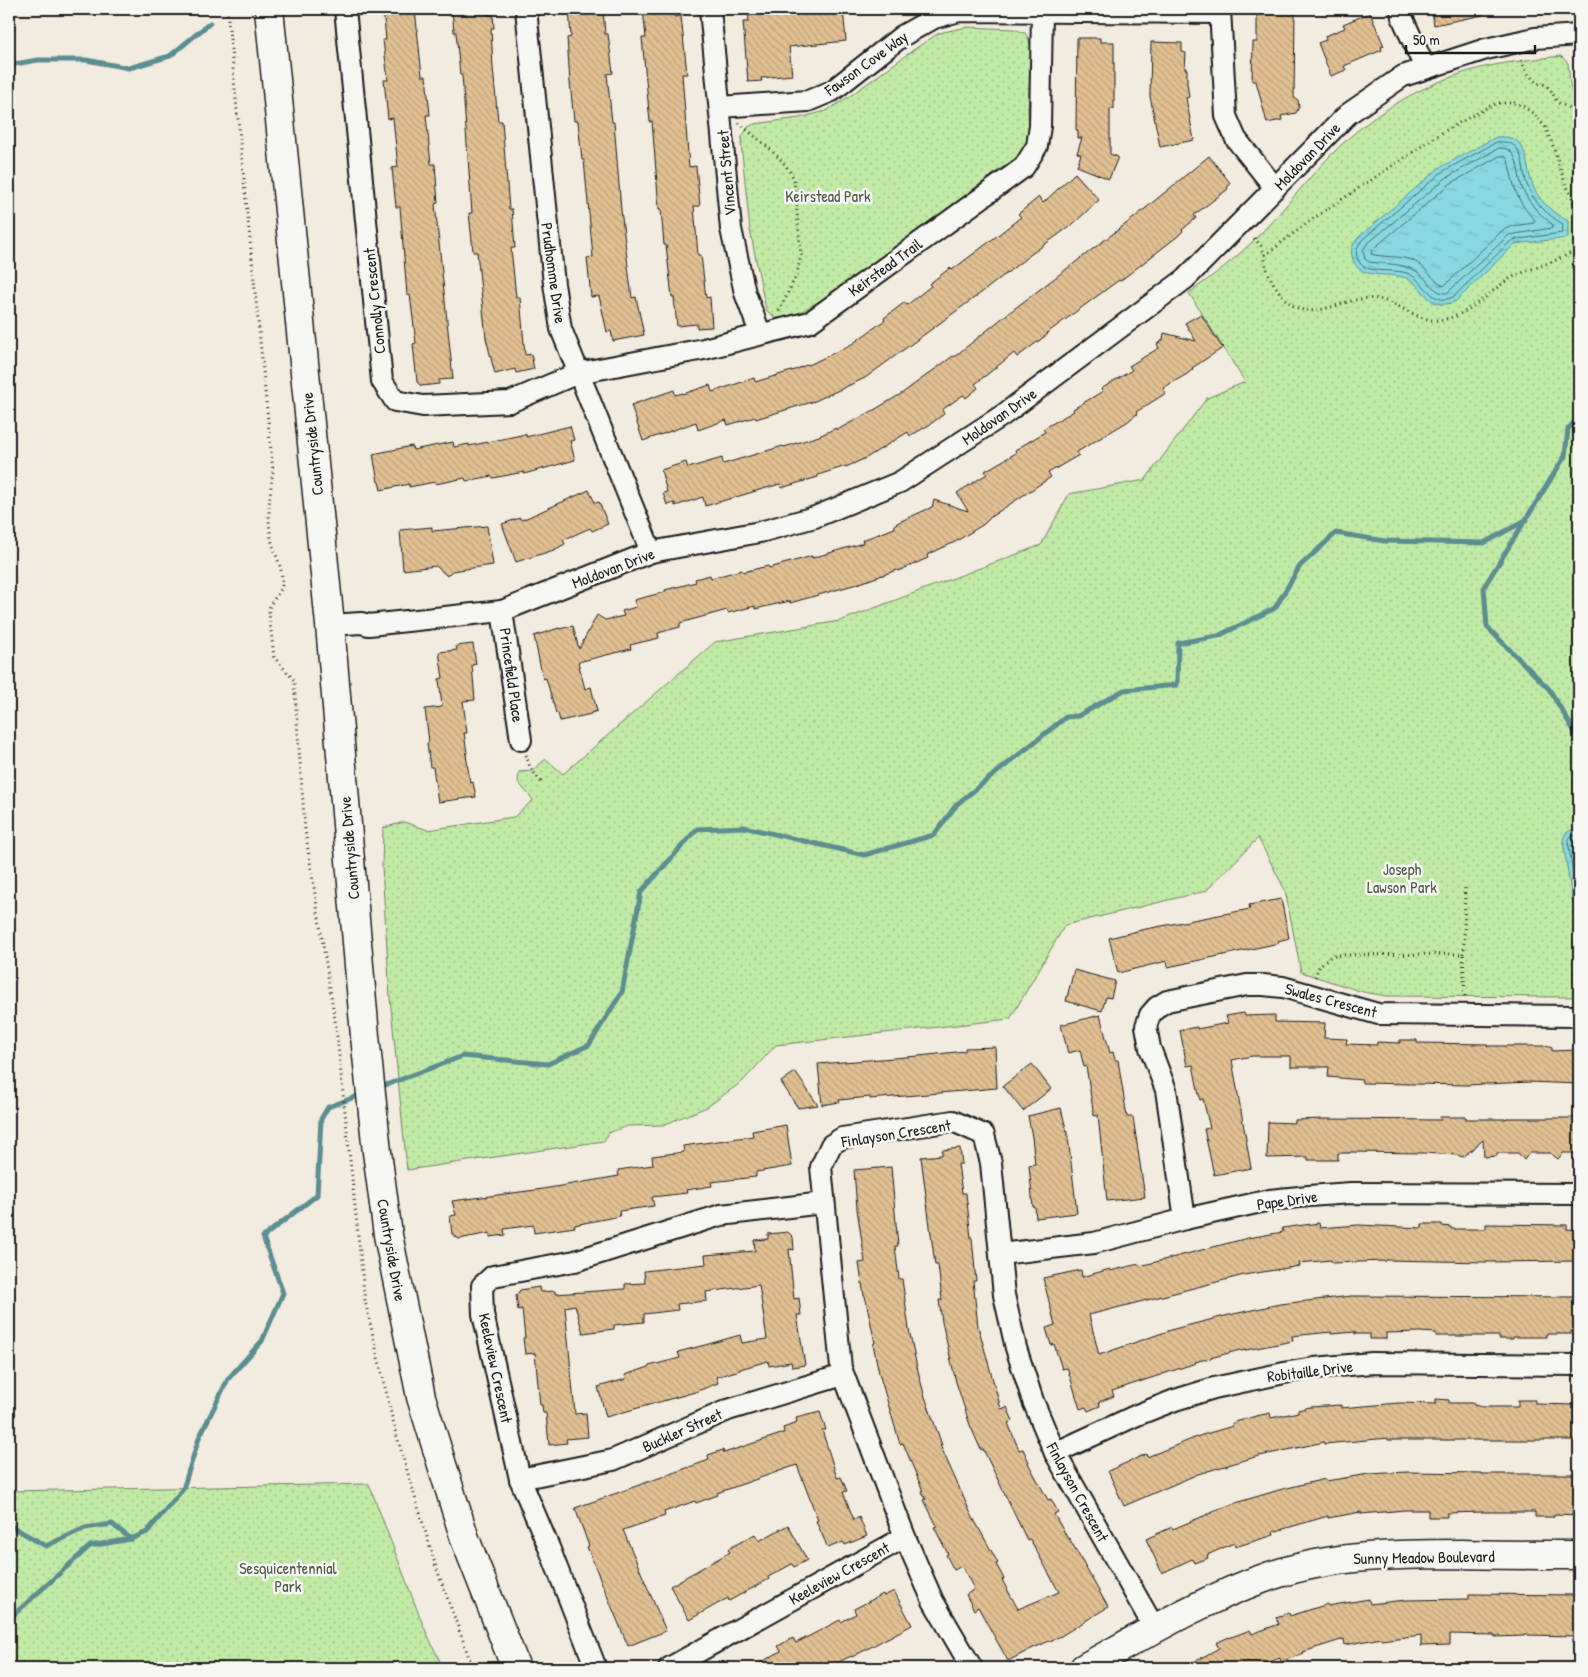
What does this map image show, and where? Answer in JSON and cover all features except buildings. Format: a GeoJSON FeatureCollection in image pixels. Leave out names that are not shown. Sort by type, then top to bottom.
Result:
{"type":"FeatureCollection","features":[{"type":"Feature","properties":{"kind":"main road","name":"Countryside Drive"},"geometry":{"type":"LineString","coordinates":[[269,9],[330,625],[365,1036],[377,1152],[390,1244],[420,1397],[465,1539],[516,1668]]}},
{"type":"Feature","properties":{"kind":"main road","name":"Sunny Meadow Boulevard"},"geometry":{"type":"LineString","coordinates":[[1084,1668],[1155,1629],[1250,1583],[1272,1575],[1320,1563],[1348,1558],[1395,1555],[1579,1555]]}},
{"type":"Feature","properties":{"kind":"street","name":"Connolly Crescent"},"geometry":{"type":"LineString","coordinates":[[345,9],[382,380],[394,401],[423,406],[510,402],[578,373]]}},
{"type":"Feature","properties":{"kind":"street","name":"Prudhomme Drive"},"geometry":{"type":"LineString","coordinates":[[526,9],[554,284],[561,329],[651,552]]}},
{"type":"Feature","properties":{"kind":"street","name":"Vincent Street"},"geometry":{"type":"LineString","coordinates":[[710,9],[731,229],[745,293],[760,333]]}},
{"type":"Feature","properties":{"kind":"street"},"geometry":{"type":"LineString","coordinates":[[1401,9],[1402,17],[1426,68]]}},
{"type":"Feature","properties":{"kind":"street","name":"Fawson Cove Way"},"geometry":{"type":"LineString","coordinates":[[720,107],[808,100],[832,91],[902,36],[934,18],[959,11],[1220,11]]}},
{"type":"Feature","properties":{"kind":"street"},"geometry":{"type":"LineString","coordinates":[[1220,11],[1226,116],[1236,139],[1276,188]]}},
{"type":"Feature","properties":{"kind":"street","name":"Keirstead Trail"},"geometry":{"type":"LineString","coordinates":[[578,373],[704,348],[810,322],[1024,166],[1037,146],[1040,126],[1042,12]]}},
{"type":"Feature","properties":{"kind":"street","name":"Moldovan Drive"},"geometry":{"type":"LineString","coordinates":[[330,625],[361,623],[369,625],[502,611],[651,552],[760,532],[815,517],[900,482],[1003,415],[1185,279],[1348,114],[1402,76],[1486,49],[1535,38],[1579,35]]}},
{"type":"Feature","properties":{"kind":"street","name":"Princefield Place"},"geometry":{"type":"LineString","coordinates":[[502,611],[521,740]]}},
{"type":"Feature","properties":{"kind":"street","name":"Swales Crescent"},"geometry":{"type":"LineString","coordinates":[[1185,1219],[1166,1090],[1150,1048],[1146,1026],[1150,1015],[1157,1007],[1167,1001],[1247,985],[1264,985],[1284,987],[1378,1014],[1579,1016]]}},
{"type":"Feature","properties":{"kind":"street","name":"Finlayson Crescent"},"geometry":{"type":"LineString","coordinates":[[972,1668],[933,1601],[905,1537],[843,1375],[823,1203],[821,1167],[831,1145],[842,1138],[953,1121],[984,1134],[991,1163],[1004,1295],[1016,1348],[1033,1401],[1055,1453],[1155,1629]]}},
{"type":"Feature","properties":{"kind":"street","name":"Pape Drive"},"geometry":{"type":"LineString","coordinates":[[1000,1254],[1094,1243],[1185,1219],[1270,1200],[1351,1192],[1579,1194]]}},
{"type":"Feature","properties":{"kind":"street","name":"Keeleview Crescent"},"geometry":{"type":"LineString","coordinates":[[596,1668],[520,1479],[483,1314],[482,1286],[493,1276],[576,1261],[721,1215],[823,1203]]}},
{"type":"Feature","properties":{"kind":"street","name":"Robitaille Drive"},"geometry":{"type":"LineString","coordinates":[[1055,1453],[1137,1415],[1175,1400],[1238,1382],[1289,1372],[1372,1363],[1579,1365]]}},
{"type":"Feature","properties":{"kind":"street","name":"Buckler Street"},"geometry":{"type":"LineString","coordinates":[[520,1479],[613,1460],[728,1410],[843,1375]]}},
{"type":"Feature","properties":{"kind":"street","name":"Keeleview Crescent"},"geometry":{"type":"LineString","coordinates":[[669,1668],[905,1537]]}},
{"type":"Feature","properties":{"kind":"path"},"geometry":{"type":"LineString","coordinates":[[227,9],[273,471],[268,510],[272,539],[281,567],[283,585],[268,608],[268,614],[274,657],[294,680],[305,830],[338,1049],[366,1301],[395,1430],[436,1567],[473,1668]]}},
{"type":"Feature","properties":{"kind":"path"},"geometry":{"type":"LineString","coordinates":[[1519,42],[1524,69],[1538,84],[1541,83],[1548,86],[1557,102],[1577,112]]}},
{"type":"Feature","properties":{"kind":"path"},"geometry":{"type":"LineString","coordinates":[[1265,255],[1328,209],[1443,132],[1488,106],[1498,103],[1521,105],[1534,114],[1546,127],[1565,183],[1579,211]]}},
{"type":"Feature","properties":{"kind":"path"},"geometry":{"type":"LineString","coordinates":[[720,107],[783,161],[794,179],[801,255],[797,274],[777,314]]}},
{"type":"Feature","properties":{"kind":"path"},"geometry":{"type":"LineString","coordinates":[[1254,238],[1261,246],[1265,255],[1268,273],[1275,285],[1286,300],[1301,310],[1318,310],[1352,300],[1374,299],[1383,300],[1436,321],[1464,312],[1512,278],[1560,259],[1579,248]]}},
{"type":"Feature","properties":{"kind":"path"},"geometry":{"type":"LineString","coordinates":[[521,740],[530,767],[541,782]]}},
{"type":"Feature","properties":{"kind":"path"},"geometry":{"type":"LineString","coordinates":[[1465,886],[1463,954],[1465,999]]}},
{"type":"Feature","properties":{"kind":"path"},"geometry":{"type":"LineString","coordinates":[[1314,978],[1319,965],[1325,959],[1335,955],[1463,954]]}},
{"type":"Feature","properties":{"kind":"green space","name":"Keirstead Park"},"geometry":{"type":"Polygon","coordinates":[[[967,27],[1014,29],[1025,33],[1028,37],[1031,48],[1028,112],[1031,134],[1030,141],[1023,152],[838,291],[788,319],[776,318],[767,311],[765,305],[750,230],[741,143],[748,127],[754,124],[799,118],[826,111],[939,33],[967,27]]]}},
{"type":"Feature","properties":{"kind":"green space","name":"Joseph Lawson Park"},"geometry":{"type":"Polygon","coordinates":[[[1561,56],[1568,63],[1579,128],[1579,997],[1386,996],[1363,992],[1301,972],[1285,890],[1258,838],[1206,891],[1065,925],[1010,1019],[776,1045],[743,1081],[707,1107],[663,1125],[628,1126],[608,1133],[604,1141],[407,1170],[390,997],[382,868],[383,828],[404,822],[428,830],[514,817],[533,800],[518,782],[519,772],[532,771],[546,759],[563,774],[715,642],[840,621],[1041,545],[1069,494],[1145,480],[1207,398],[1245,382],[1189,293],[1243,251],[1338,148],[1354,133],[1389,108],[1408,96],[1468,71],[1507,63],[1561,56]]]}},
{"type":"Feature","properties":{"kind":"green space","name":"Sesquicentennial Park"},"geometry":{"type":"Polygon","coordinates":[[[369,1484],[423,1625],[443,1668],[9,1668],[9,1491],[369,1484]]]}},
{"type":"Feature","properties":{"kind":"water"},"geometry":{"type":"Polygon","coordinates":[[[1496,137],[1508,137],[1516,140],[1521,145],[1536,192],[1557,215],[1568,221],[1568,238],[1515,244],[1456,301],[1447,304],[1434,302],[1408,279],[1393,275],[1367,273],[1360,270],[1352,256],[1352,248],[1360,236],[1439,168],[1496,137]]]}},
{"type":"Feature","properties":{"kind":"water"},"geometry":{"type":"Polygon","coordinates":[[[1571,830],[1579,831],[1579,913],[1572,899],[1563,841],[1565,834],[1571,830]]]}},
{"type":"Feature","properties":{"kind":"waterway"},"geometry":{"type":"LineString","coordinates":[[9,65],[38,60],[86,60],[129,68],[170,56],[210,23]]}},
{"type":"Feature","properties":{"kind":"waterway"},"geometry":{"type":"LineString","coordinates":[[1579,417],[1568,429],[1565,456],[1484,587],[1487,627],[1549,689],[1579,739]]}},
{"type":"Feature","properties":{"kind":"waterway"},"geometry":{"type":"LineString","coordinates":[[378,1088],[463,1056],[548,1064],[589,1045],[622,992],[641,892],[697,829],[744,827],[864,855],[934,835],[957,804],[1066,717],[1078,716],[1124,690],[1177,685],[1178,643],[1218,636],[1275,608],[1300,566],[1336,533],[1385,541],[1484,543],[1526,520]]}},
{"type":"Feature","properties":{"kind":"waterway"},"geometry":{"type":"LineString","coordinates":[[9,1619],[90,1546],[131,1539],[147,1532],[183,1489],[199,1438],[228,1379],[262,1341],[283,1293],[263,1237],[317,1195],[321,1119],[328,1107],[363,1094]]}},
{"type":"Feature","properties":{"kind":"waterway"},"geometry":{"type":"LineString","coordinates":[[9,1525],[46,1546],[85,1528],[112,1524],[131,1539]]}}]}
